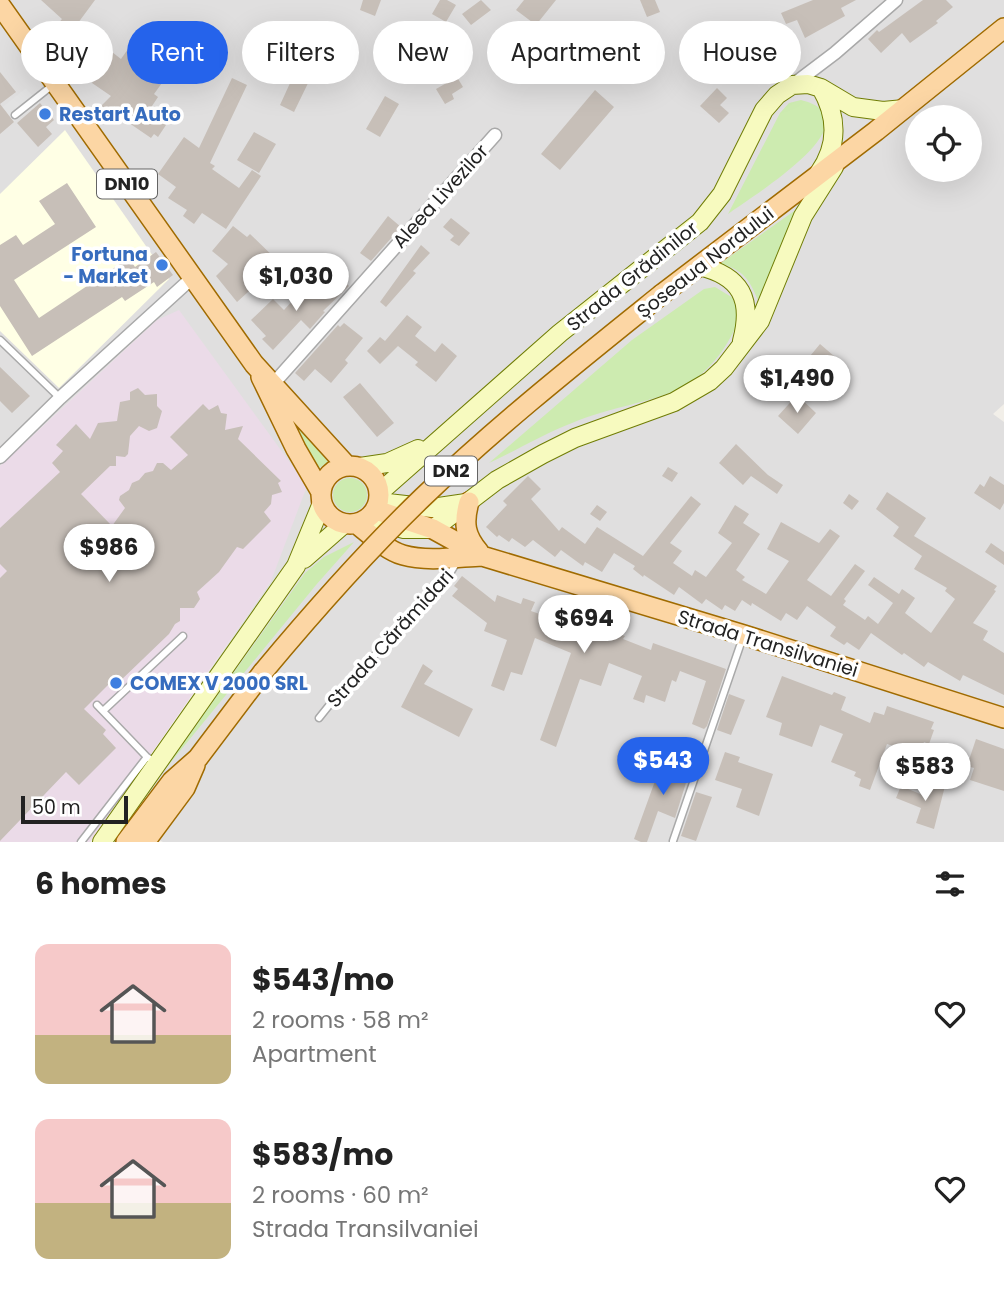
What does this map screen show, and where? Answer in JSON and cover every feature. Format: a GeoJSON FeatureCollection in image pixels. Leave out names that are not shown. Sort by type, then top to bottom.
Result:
{"type":"FeatureCollection","features":[{"type":"Feature","properties":{"kind":"main road","name":"DN10"},"geometry":{"type":"LineString","coordinates":[[0,5],[21,35]]}},
{"type":"Feature","properties":{"kind":"main road","name":"Șoseaua Nordului"},"geometry":{"type":"LineString","coordinates":[[126,842],[172,781],[198,758],[263,672],[347,575],[421,499],[537,396],[662,294],[818,176],[1004,28]]}},
{"type":"Feature","properties":{"kind":"main road","name":"DN10"},"geometry":{"type":"LineString","coordinates":[[56,84],[254,363],[321,498]]}},
{"type":"Feature","properties":{"kind":"main road","name":"DN10"},"geometry":{"type":"LineString","coordinates":[[254,363],[353,466]]}},
{"type":"Feature","properties":{"kind":"main road"},"geometry":{"type":"LineString","coordinates":[[367,512],[334,520],[327,512],[321,498],[323,485],[332,472],[353,466],[372,474],[367,512],[387,547],[415,558],[482,556]]}},
{"type":"Feature","properties":{"kind":"main road"},"geometry":{"type":"LineString","coordinates":[[469,502],[465,528],[469,541],[482,556]]}},
{"type":"Feature","properties":{"kind":"main road","name":"Strada Transilvaniei"},"geometry":{"type":"LineString","coordinates":[[367,512],[433,529],[482,556],[744,635],[1004,718]]}},
{"type":"Feature","properties":{"kind":"main road","name":"Șoseaua Nordului"},"geometry":{"type":"LineString","coordinates":[[145,842],[185,788],[198,758]]}},
{"type":"Feature","properties":{"kind":"street","name":"Strada Grădinilor"},"geometry":{"type":"LineString","coordinates":[[437,440],[560,333],[700,222],[722,194],[764,110],[777,95],[835,53],[896,0]]}},
{"type":"Feature","properties":{"kind":"street"},"geometry":{"type":"LineString","coordinates":[[792,85],[808,84],[853,107],[883,111],[904,109]]}},
{"type":"Feature","properties":{"kind":"street"},"geometry":{"type":"LineString","coordinates":[[818,176],[831,152],[834,139],[832,113],[821,89]]}},
{"type":"Feature","properties":{"kind":"street","name":"Aleea Livezilor"},"geometry":{"type":"LineString","coordinates":[[274,383],[495,135]]}},
{"type":"Feature","properties":{"kind":"street"},"geometry":{"type":"LineString","coordinates":[[433,529],[497,480],[543,454],[575,438],[674,402],[709,381],[740,348],[766,310],[812,199],[840,158]]}},
{"type":"Feature","properties":{"kind":"street"},"geometry":{"type":"LineString","coordinates":[[699,266],[718,271],[733,281],[743,296],[747,310],[740,348]]}},
{"type":"Feature","properties":{"kind":"street"},"geometry":{"type":"LineString","coordinates":[[0,457],[193,276]]}},
{"type":"Feature","properties":{"kind":"street"},"geometry":{"type":"LineString","coordinates":[[353,466],[387,463],[437,440]]}},
{"type":"Feature","properties":{"kind":"street"},"geometry":{"type":"LineString","coordinates":[[296,566],[367,512],[437,440]]}},
{"type":"Feature","properties":{"kind":"street"},"geometry":{"type":"LineString","coordinates":[[102,842],[153,760],[296,566],[321,498]]}},
{"type":"Feature","properties":{"kind":"street"},"geometry":{"type":"LineString","coordinates":[[367,512],[432,508],[469,502]]}},
{"type":"Feature","properties":{"kind":"lane"},"geometry":{"type":"LineString","coordinates":[[15,115],[54,84]]}},
{"type":"Feature","properties":{"kind":"lane"},"geometry":{"type":"LineString","coordinates":[[0,340],[60,398]]}},
{"type":"Feature","properties":{"kind":"lane","name":"Strada Cărămidari"},"geometry":{"type":"LineString","coordinates":[[319,718],[343,688],[444,583],[460,557]]}},
{"type":"Feature","properties":{"kind":"lane"},"geometry":{"type":"LineString","coordinates":[[673,841],[744,635]]}},
{"type":"Feature","properties":{"kind":"lane"},"geometry":{"type":"LineString","coordinates":[[103,711],[183,636]]}},
{"type":"Feature","properties":{"kind":"lane"},"geometry":{"type":"LineString","coordinates":[[81,842],[153,760],[97,705]]}},
{"type":"Feature","properties":{"kind":"shaded area"},"geometry":{"type":"Polygon","coordinates":[[[0,0],[1004,0],[1004,404],[993,414],[1004,422],[1004,842],[163,842],[111,814],[271,581],[157,320],[0,466],[0,0]]]}},
{"type":"Feature","properties":{"kind":"shaded area"},"geometry":{"type":"Polygon","coordinates":[[[26,88],[40,103],[13,123],[5,110],[0,109],[26,88]]]}},
{"type":"Feature","properties":{"kind":"shaded area"},"geometry":{"type":"Polygon","coordinates":[[[65,130],[169,279],[59,388],[0,331],[0,194],[65,130]]]}},
{"type":"Feature","properties":{"kind":"shaded area"},"geometry":{"type":"Polygon","coordinates":[[[179,310],[307,486],[271,581],[90,842],[0,842],[0,466],[157,320],[179,310]]]}},
{"type":"Feature","properties":{"kind":"green space"},"geometry":{"type":"Polygon","coordinates":[[[801,100],[821,110],[826,124],[818,141],[802,159],[728,214],[780,113],[789,103],[801,100]]]}},
{"type":"Feature","properties":{"kind":"green space"},"geometry":{"type":"Polygon","coordinates":[[[797,209],[758,300],[744,276],[721,263],[797,209]]]}},
{"type":"Feature","properties":{"kind":"green space"},"geometry":{"type":"Polygon","coordinates":[[[715,287],[733,298],[739,320],[724,348],[707,369],[689,383],[669,393],[572,423],[489,463],[632,340],[704,289],[715,287]]]}},
{"type":"Feature","properties":{"kind":"green space"},"geometry":{"type":"Polygon","coordinates":[[[276,396],[328,462],[316,470],[276,396]]]}},
{"type":"Feature","properties":{"kind":"green space"},"geometry":{"type":"Polygon","coordinates":[[[350,478],[362,483],[367,495],[362,507],[350,512],[338,507],[333,495],[338,483],[350,478]]]}},
{"type":"Feature","properties":{"kind":"green space"},"geometry":{"type":"Polygon","coordinates":[[[354,542],[162,773],[305,573],[324,557],[354,542]]]}},
{"type":"Feature","properties":{"kind":"building"},"geometry":{"type":"Polygon","coordinates":[[[41,0],[95,0],[79,21],[60,21],[62,19],[41,0]]]}},
{"type":"Feature","properties":{"kind":"building"},"geometry":{"type":"Polygon","coordinates":[[[363,0],[381,0],[375,16],[360,10],[363,0]]]}},
{"type":"Feature","properties":{"kind":"building"},"geometry":{"type":"Polygon","coordinates":[[[440,0],[456,5],[447,21],[432,14],[440,0]]]}},
{"type":"Feature","properties":{"kind":"building"},"geometry":{"type":"Polygon","coordinates":[[[481,0],[491,10],[473,24],[462,14],[481,0]]]}},
{"type":"Feature","properties":{"kind":"building"},"geometry":{"type":"Polygon","coordinates":[[[524,0],[556,0],[539,21],[531,21],[516,10],[524,0]]]}},
{"type":"Feature","properties":{"kind":"building"},"geometry":{"type":"Polygon","coordinates":[[[640,0],[655,0],[660,12],[647,17],[640,0]]]}},
{"type":"Feature","properties":{"kind":"building"},"geometry":{"type":"Polygon","coordinates":[[[813,0],[856,0],[841,8],[845,16],[805,38],[801,21],[785,21],[781,13],[813,0]]]}},
{"type":"Feature","properties":{"kind":"building"},"geometry":{"type":"Polygon","coordinates":[[[923,0],[946,0],[953,7],[936,21],[938,23],[910,43],[902,33],[881,53],[868,39],[877,30],[879,32],[923,0]]]}},
{"type":"Feature","properties":{"kind":"building"},"geometry":{"type":"Polygon","coordinates":[[[127,50],[127,84],[161,84],[154,94],[158,97],[148,112],[166,125],[158,137],[154,134],[151,138],[113,112],[108,116],[100,107],[111,96],[93,84],[113,84],[113,53],[121,59],[127,50]]]}},
{"type":"Feature","properties":{"kind":"building"},"geometry":{"type":"Polygon","coordinates":[[[0,72],[16,92],[0,104],[0,72]]]}},
{"type":"Feature","properties":{"kind":"building"},"geometry":{"type":"Polygon","coordinates":[[[232,78],[247,85],[210,163],[215,166],[212,169],[239,188],[252,170],[261,176],[226,229],[202,213],[194,224],[183,216],[187,210],[168,198],[176,187],[158,174],[184,137],[199,148],[232,78]]]}},
{"type":"Feature","properties":{"kind":"building"},"geometry":{"type":"Polygon","coordinates":[[[290,84],[308,84],[294,112],[280,105],[290,84]]]}},
{"type":"Feature","properties":{"kind":"building"},"geometry":{"type":"Polygon","coordinates":[[[445,84],[461,84],[463,87],[452,94],[454,99],[445,104],[436,89],[445,84]]]}},
{"type":"Feature","properties":{"kind":"building"},"geometry":{"type":"Polygon","coordinates":[[[717,88],[727,98],[720,105],[729,113],[719,123],[700,106],[717,88]]]}},
{"type":"Feature","properties":{"kind":"building"},"geometry":{"type":"Polygon","coordinates":[[[595,90],[614,107],[560,170],[541,154],[595,90]]]}},
{"type":"Feature","properties":{"kind":"building"},"geometry":{"type":"Polygon","coordinates":[[[385,96],[399,104],[380,137],[366,129],[385,96]]]}},
{"type":"Feature","properties":{"kind":"building"},"geometry":{"type":"Polygon","coordinates":[[[40,103],[54,120],[46,127],[52,134],[38,147],[17,123],[40,103]]]}},
{"type":"Feature","properties":{"kind":"building"},"geometry":{"type":"Polygon","coordinates":[[[0,104],[14,122],[0,134],[0,104]]]}},
{"type":"Feature","properties":{"kind":"building"},"geometry":{"type":"Polygon","coordinates":[[[254,132],[276,144],[259,173],[237,160],[254,132]]]}},
{"type":"Feature","properties":{"kind":"building"},"geometry":{"type":"Polygon","coordinates":[[[67,183],[96,227],[14,280],[39,318],[129,258],[135,267],[156,252],[173,275],[157,287],[154,282],[125,301],[122,297],[32,356],[0,306],[0,245],[16,235],[23,245],[55,224],[39,201],[67,183]]]}},
{"type":"Feature","properties":{"kind":"building"},"geometry":{"type":"Polygon","coordinates":[[[388,216],[401,227],[371,261],[360,253],[388,216]]]}},
{"type":"Feature","properties":{"kind":"building"},"geometry":{"type":"Polygon","coordinates":[[[451,218],[470,233],[459,246],[450,240],[454,236],[443,227],[451,218]]]}},
{"type":"Feature","properties":{"kind":"building"},"geometry":{"type":"Polygon","coordinates":[[[233,226],[247,237],[250,234],[280,263],[237,302],[216,276],[228,264],[212,251],[233,226]]]}},
{"type":"Feature","properties":{"kind":"building"},"geometry":{"type":"Polygon","coordinates":[[[421,245],[430,253],[386,307],[380,302],[421,245]]]}},
{"type":"Feature","properties":{"kind":"building"},"geometry":{"type":"Polygon","coordinates":[[[340,277],[349,286],[323,311],[325,312],[310,329],[301,320],[273,350],[262,339],[266,336],[251,320],[273,299],[284,310],[295,298],[298,302],[311,288],[315,292],[318,288],[324,294],[340,277]]]}},
{"type":"Feature","properties":{"kind":"building"},"geometry":{"type":"Polygon","coordinates":[[[407,315],[422,327],[415,336],[435,352],[442,343],[457,356],[436,382],[415,365],[418,362],[398,346],[380,364],[367,351],[380,337],[385,341],[407,315]]]}},
{"type":"Feature","properties":{"kind":"building"},"geometry":{"type":"Polygon","coordinates":[[[344,323],[363,338],[345,360],[348,363],[331,383],[315,369],[304,381],[295,373],[338,325],[340,327],[344,323]]]}},
{"type":"Feature","properties":{"kind":"building"},"geometry":{"type":"Polygon","coordinates":[[[820,344],[841,362],[826,379],[806,361],[820,344]]]}},
{"type":"Feature","properties":{"kind":"building"},"geometry":{"type":"Polygon","coordinates":[[[0,367],[30,396],[12,413],[0,401],[0,367]]]}},
{"type":"Feature","properties":{"kind":"building"},"geometry":{"type":"Polygon","coordinates":[[[360,383],[394,423],[377,437],[343,397],[360,383]]]}},
{"type":"Feature","properties":{"kind":"building"},"geometry":{"type":"Polygon","coordinates":[[[138,388],[145,395],[157,394],[157,406],[162,411],[157,428],[149,431],[139,426],[130,436],[128,454],[125,457],[116,456],[116,466],[110,466],[81,494],[112,526],[125,508],[119,500],[120,496],[129,490],[132,483],[145,473],[153,471],[157,463],[163,463],[171,470],[188,455],[170,437],[203,404],[209,410],[218,405],[221,413],[227,414],[225,430],[243,426],[238,439],[281,481],[278,483],[282,492],[272,495],[271,504],[264,512],[271,521],[243,549],[237,547],[219,572],[197,592],[200,599],[194,608],[180,608],[180,621],[169,634],[117,684],[113,680],[84,709],[106,730],[103,734],[116,748],[79,785],[66,772],[0,841],[0,578],[7,571],[0,564],[0,528],[60,472],[52,463],[63,451],[56,445],[76,424],[90,439],[98,423],[117,421],[120,402],[130,400],[130,392],[138,388]]]}},
{"type":"Feature","properties":{"kind":"building"},"geometry":{"type":"Polygon","coordinates":[[[797,395],[816,413],[798,434],[778,416],[797,395]]]}},
{"type":"Feature","properties":{"kind":"building"},"geometry":{"type":"Polygon","coordinates":[[[736,444],[768,475],[783,485],[777,494],[751,476],[743,485],[719,463],[736,444]]]}},
{"type":"Feature","properties":{"kind":"building"},"geometry":{"type":"Polygon","coordinates":[[[668,467],[678,473],[672,482],[662,476],[668,467]]]}},
{"type":"Feature","properties":{"kind":"building"},"geometry":{"type":"Polygon","coordinates":[[[528,476],[541,489],[531,499],[559,531],[562,527],[585,544],[597,527],[643,556],[691,496],[701,504],[670,543],[682,551],[673,563],[692,576],[695,570],[706,577],[732,543],[718,533],[735,505],[749,514],[743,523],[760,534],[736,570],[745,577],[742,580],[766,594],[789,561],[767,549],[781,522],[819,543],[830,529],[840,536],[807,580],[831,596],[855,564],[865,571],[844,599],[846,601],[843,605],[865,620],[868,616],[878,624],[893,603],[868,585],[874,577],[899,594],[902,589],[915,598],[905,613],[931,633],[955,599],[945,591],[947,588],[914,569],[922,556],[893,536],[899,527],[876,509],[887,492],[926,518],[914,536],[997,586],[973,623],[988,631],[983,640],[1004,653],[1004,695],[963,675],[960,681],[928,662],[924,667],[871,633],[859,650],[847,642],[844,645],[830,636],[836,627],[807,606],[797,620],[786,613],[781,621],[742,600],[735,611],[725,605],[722,610],[706,599],[702,604],[679,587],[674,595],[644,575],[643,577],[633,569],[635,566],[614,553],[602,572],[585,562],[583,566],[561,550],[555,557],[533,540],[525,547],[512,538],[509,542],[499,535],[497,537],[486,527],[507,505],[503,501],[528,476]]]}},
{"type":"Feature","properties":{"kind":"building"},"geometry":{"type":"Polygon","coordinates":[[[990,476],[1004,485],[1004,503],[1000,510],[974,493],[980,484],[984,487],[990,476]]]}},
{"type":"Feature","properties":{"kind":"building"},"geometry":{"type":"Polygon","coordinates":[[[849,494],[859,501],[852,510],[843,503],[849,494]]]}},
{"type":"Feature","properties":{"kind":"building"},"geometry":{"type":"Polygon","coordinates":[[[597,505],[607,512],[600,521],[590,514],[597,505]]]}},
{"type":"Feature","properties":{"kind":"building"},"geometry":{"type":"Polygon","coordinates":[[[991,543],[1004,552],[1004,565],[985,552],[991,543]]]}},
{"type":"Feature","properties":{"kind":"building"},"geometry":{"type":"Polygon","coordinates":[[[462,576],[495,602],[497,595],[521,604],[523,598],[535,602],[531,611],[563,622],[564,618],[579,623],[583,612],[621,627],[619,634],[625,636],[623,639],[651,650],[653,643],[726,669],[707,726],[704,729],[692,724],[706,681],[680,671],[676,682],[672,680],[665,702],[646,695],[644,703],[633,699],[642,676],[609,663],[601,686],[580,679],[556,747],[540,740],[571,653],[535,638],[522,675],[511,672],[504,691],[491,686],[507,640],[484,631],[487,623],[452,596],[458,589],[454,586],[462,576]]]}},
{"type":"Feature","properties":{"kind":"building"},"geometry":{"type":"Polygon","coordinates":[[[423,664],[433,671],[424,684],[473,709],[459,737],[401,707],[423,664]]]}},
{"type":"Feature","properties":{"kind":"building"},"geometry":{"type":"Polygon","coordinates":[[[782,676],[832,695],[834,692],[846,697],[841,710],[870,723],[874,712],[884,715],[887,706],[934,722],[929,744],[924,742],[920,752],[887,744],[870,790],[859,786],[861,779],[854,776],[856,772],[831,762],[843,734],[820,725],[812,747],[779,735],[782,723],[766,717],[782,676]]]}},
{"type":"Feature","properties":{"kind":"building"},"geometry":{"type":"Polygon","coordinates":[[[729,694],[745,700],[731,735],[717,730],[729,694]]]}},
{"type":"Feature","properties":{"kind":"building"},"geometry":{"type":"Polygon","coordinates":[[[976,739],[1004,749],[1004,791],[970,780],[974,768],[967,766],[976,739]]]}},
{"type":"Feature","properties":{"kind":"building"},"geometry":{"type":"Polygon","coordinates":[[[725,752],[740,757],[738,762],[773,774],[759,816],[736,807],[742,789],[715,780],[725,752]]]}},
{"type":"Feature","properties":{"kind":"building"},"geometry":{"type":"Polygon","coordinates":[[[663,759],[690,770],[675,818],[658,811],[647,842],[641,842],[634,839],[663,759]]]}},
{"type":"Feature","properties":{"kind":"building"},"geometry":{"type":"Polygon","coordinates":[[[929,781],[945,786],[934,829],[916,823],[921,808],[896,798],[901,786],[925,796],[929,781]]]}},
{"type":"Feature","properties":{"kind":"building"},"geometry":{"type":"Polygon","coordinates":[[[696,792],[712,797],[696,841],[681,836],[696,792]]]}},
{"type":"Feature","properties":{"kind":"place","name":"Restart Auto"},"geometry":{"type":"Point","coordinates":[45,114]}},
{"type":"Feature","properties":{"kind":"place","name":"Fortuna - Market"},"geometry":{"type":"Point","coordinates":[162,265]}},
{"type":"Feature","properties":{"kind":"place","name":"COMEX V 2000 SRL"},"geometry":{"type":"Point","coordinates":[116,683]}}]}
